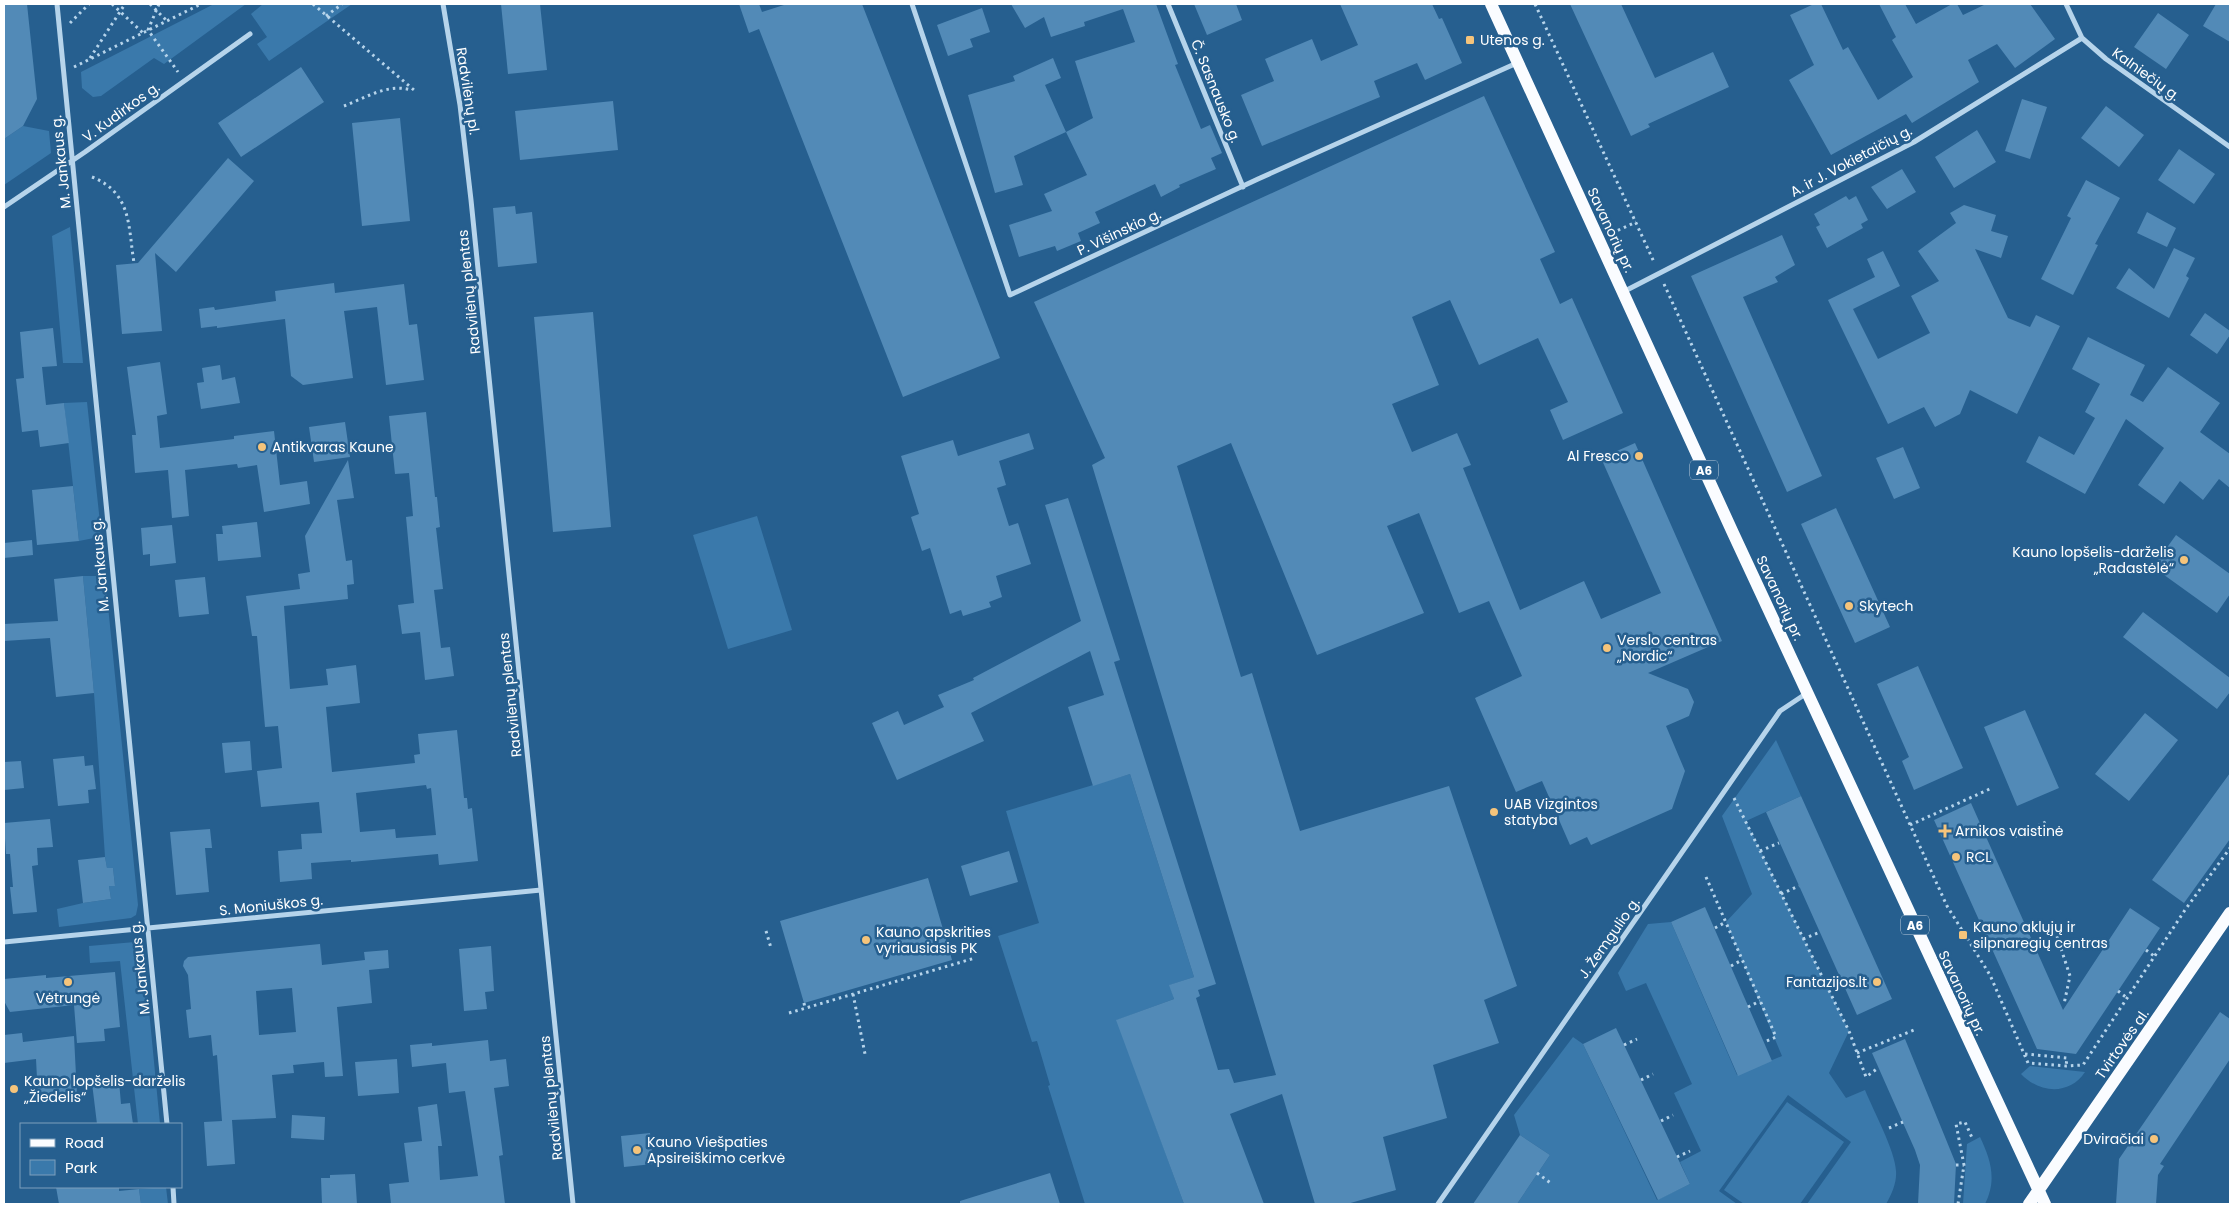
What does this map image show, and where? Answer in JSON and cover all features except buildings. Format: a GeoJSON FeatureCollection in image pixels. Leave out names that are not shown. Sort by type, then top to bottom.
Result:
{"type":"FeatureCollection","features":[{"type":"Feature","properties":{"kind":"main road","name":"Savanorių pr."},"geometry":{"type":"LineString","coordinates":[[1491,4],[1807,693],[2045,1204]]}},
{"type":"Feature","properties":{"kind":"main road","name":"Tvirtovės al."},"geometry":{"type":"LineString","coordinates":[[2029,1204],[2230,913]]}},
{"type":"Feature","properties":{"kind":"street","name":"M. Jankaus g."},"geometry":{"type":"LineString","coordinates":[[57,4],[167,1123]]}},
{"type":"Feature","properties":{"kind":"street","name":"Radvilėnų pl."},"geometry":{"type":"LineString","coordinates":[[443,4],[460,106],[469,183]]}},
{"type":"Feature","properties":{"kind":"street","name":"P. Višinskio g."},"geometry":{"type":"LineString","coordinates":[[912,4],[1010,295],[1518,62]]}},
{"type":"Feature","properties":{"kind":"street","name":"Č. Sasnausko g."},"geometry":{"type":"LineString","coordinates":[[1168,4],[1244,187]]}},
{"type":"Feature","properties":{"kind":"street","name":"Kalniečių g."},"geometry":{"type":"LineString","coordinates":[[2066,4],[2082,38],[2114,64],[2230,147]]}},
{"type":"Feature","properties":{"kind":"street","name":"V. Kudirkos g."},"geometry":{"type":"LineString","coordinates":[[4,207],[250,34]]}},
{"type":"Feature","properties":{"kind":"street","name":"A. ir J. Vokietaičių g."},"geometry":{"type":"LineString","coordinates":[[1623,292],[1660,275],[1914,142],[2082,38]]}},
{"type":"Feature","properties":{"kind":"street","name":"Radvilėnų plentas"},"geometry":{"type":"LineString","coordinates":[[469,183],[573,1204]]}},
{"type":"Feature","properties":{"kind":"street","name":"J. Žemgulio g."},"geometry":{"type":"LineString","coordinates":[[1438,1204],[1780,711],[1807,693]]}},
{"type":"Feature","properties":{"kind":"street","name":"S. Moniuškos g."},"geometry":{"type":"LineString","coordinates":[[4,942],[541,890]]}},
{"type":"Feature","properties":{"kind":"street"},"geometry":{"type":"LineString","coordinates":[[173,1188],[174,1204]]}},
{"type":"Feature","properties":{"kind":"path"},"geometry":{"type":"LineString","coordinates":[[70,24],[89,4]]}},
{"type":"Feature","properties":{"kind":"path"},"geometry":{"type":"LineString","coordinates":[[112,4],[144,33]]}},
{"type":"Feature","properties":{"kind":"path"},"geometry":{"type":"LineString","coordinates":[[90,59],[124,4]]}},
{"type":"Feature","properties":{"kind":"path"},"geometry":{"type":"LineString","coordinates":[[150,4],[167,21]]}},
{"type":"Feature","properties":{"kind":"path"},"geometry":{"type":"LineString","coordinates":[[148,30],[159,4]]}},
{"type":"Feature","properties":{"kind":"path"},"geometry":{"type":"LineString","coordinates":[[74,67],[167,21],[192,5],[201,4]]}},
{"type":"Feature","properties":{"kind":"path"},"geometry":{"type":"LineString","coordinates":[[313,4],[414,90],[403,87],[387,88],[344,106]]}},
{"type":"Feature","properties":{"kind":"path"},"geometry":{"type":"LineString","coordinates":[[326,16],[342,4]]}},
{"type":"Feature","properties":{"kind":"path"},"geometry":{"type":"LineString","coordinates":[[1535,4],[1947,906],[1990,975],[2028,1063],[2066,1066],[2083,1065],[2154,956],[2230,848]]}},
{"type":"Feature","properties":{"kind":"path"},"geometry":{"type":"LineString","coordinates":[[148,30],[184,81]]}},
{"type":"Feature","properties":{"kind":"path"},"geometry":{"type":"LineString","coordinates":[[92,177],[106,183],[118,193],[126,210],[134,263]]}},
{"type":"Feature","properties":{"kind":"path"},"geometry":{"type":"LineString","coordinates":[[1599,240],[1636,222]]}},
{"type":"Feature","properties":{"kind":"path"},"geometry":{"type":"LineString","coordinates":[[1728,786],[1826,985],[1866,1077],[1878,1068]]}},
{"type":"Feature","properties":{"kind":"path"},"geometry":{"type":"LineString","coordinates":[[1910,825],[1992,788]]}},
{"type":"Feature","properties":{"kind":"path"},"geometry":{"type":"LineString","coordinates":[[2014,837],[2048,821]]}},
{"type":"Feature","properties":{"kind":"path"},"geometry":{"type":"LineString","coordinates":[[1760,851],[1780,843]]}},
{"type":"Feature","properties":{"kind":"path"},"geometry":{"type":"LineString","coordinates":[[1706,877],[1776,1037],[1764,1042]]}},
{"type":"Feature","properties":{"kind":"path"},"geometry":{"type":"LineString","coordinates":[[1782,894],[1799,886]]}},
{"type":"Feature","properties":{"kind":"path"},"geometry":{"type":"LineString","coordinates":[[1715,928],[1726,922]]}},
{"type":"Feature","properties":{"kind":"path"},"geometry":{"type":"LineString","coordinates":[[2053,924],[2070,976],[2064,1004]]}},
{"type":"Feature","properties":{"kind":"path"},"geometry":{"type":"LineString","coordinates":[[766,931],[770,948]]}},
{"type":"Feature","properties":{"kind":"path"},"geometry":{"type":"LineString","coordinates":[[1804,939],[1820,932]]}},
{"type":"Feature","properties":{"kind":"path"},"geometry":{"type":"LineString","coordinates":[[2146,950],[2154,956]]}},
{"type":"Feature","properties":{"kind":"path"},"geometry":{"type":"LineString","coordinates":[[789,1013],[975,958]]}},
{"type":"Feature","properties":{"kind":"path"},"geometry":{"type":"LineString","coordinates":[[1731,966],[1742,960]]}},
{"type":"Feature","properties":{"kind":"path"},"geometry":{"type":"LineString","coordinates":[[1826,985],[1840,979]]}},
{"type":"Feature","properties":{"kind":"path"},"geometry":{"type":"LineString","coordinates":[[2118,991],[2127,998]]}},
{"type":"Feature","properties":{"kind":"path"},"geometry":{"type":"LineString","coordinates":[[852,994],[858,1010],[865,1054]]}},
{"type":"Feature","properties":{"kind":"path"},"geometry":{"type":"LineString","coordinates":[[1748,1007],[1760,1001]]}},
{"type":"Feature","properties":{"kind":"path"},"geometry":{"type":"LineString","coordinates":[[804,1003],[805,1008]]}},
{"type":"Feature","properties":{"kind":"path"},"geometry":{"type":"LineString","coordinates":[[1857,1054],[1914,1030]]}},
{"type":"Feature","properties":{"kind":"path"},"geometry":{"type":"LineString","coordinates":[[1624,1045],[1637,1039]]}},
{"type":"Feature","properties":{"kind":"path"},"geometry":{"type":"LineString","coordinates":[[2025,1054],[2067,1058],[2066,1066]]}},
{"type":"Feature","properties":{"kind":"path"},"geometry":{"type":"LineString","coordinates":[[1641,1080],[1653,1074]]}},
{"type":"Feature","properties":{"kind":"path"},"geometry":{"type":"LineString","coordinates":[[1661,1121],[1673,1115]]}},
{"type":"Feature","properties":{"kind":"path"},"geometry":{"type":"LineString","coordinates":[[1889,1128],[1903,1122]]}},
{"type":"Feature","properties":{"kind":"path"},"geometry":{"type":"LineString","coordinates":[[1958,1204],[1964,1165],[1956,1124],[1965,1122],[1974,1140]]}},
{"type":"Feature","properties":{"kind":"path"},"geometry":{"type":"LineString","coordinates":[[1677,1156],[1690,1151]]}},
{"type":"Feature","properties":{"kind":"path"},"geometry":{"type":"LineString","coordinates":[[1956,1164],[1964,1165]]}},
{"type":"Feature","properties":{"kind":"path"},"geometry":{"type":"LineString","coordinates":[[1538,1173],[1552,1184]]}},
{"type":"Feature","properties":{"kind":"green space"},"geometry":{"type":"Polygon","coordinates":[[[214,4],[246,4],[164,64],[154,58],[101,96],[93,97],[82,88],[81,72],[214,4]]]}},
{"type":"Feature","properties":{"kind":"green space"},"geometry":{"type":"Polygon","coordinates":[[[263,4],[352,4],[269,61],[257,44],[267,37],[251,14],[263,4]]]}},
{"type":"Feature","properties":{"kind":"green space"},"geometry":{"type":"Polygon","coordinates":[[[23,126],[49,131],[51,153],[4,185],[4,139],[23,126]]]}},
{"type":"Feature","properties":{"kind":"green space"},"geometry":{"type":"Polygon","coordinates":[[[70,227],[83,363],[63,363],[52,236],[70,227]]]}},
{"type":"Feature","properties":{"kind":"green space"},"geometry":{"type":"Polygon","coordinates":[[[87,402],[101,532],[94,538],[79,541],[64,403],[87,402]]]}},
{"type":"Feature","properties":{"kind":"green space"},"geometry":{"type":"Polygon","coordinates":[[[757,516],[792,630],[728,649],[693,535],[757,516]]]}},
{"type":"Feature","properties":{"kind":"green space"},"geometry":{"type":"Polygon","coordinates":[[[83,576],[105,576],[138,905],[136,915],[131,918],[59,927],[57,909],[111,899],[109,886],[115,886],[113,868],[107,868],[105,857],[94,693],[83,576]]]}},
{"type":"Feature","properties":{"kind":"green space"},"geometry":{"type":"Polygon","coordinates":[[[1776,740],[1801,796],[1746,821],[1849,1031],[1829,1073],[1846,1098],[1865,1090],[1888,1141],[1895,1162],[1896,1179],[1886,1204],[1807,1204],[1851,1142],[1788,1095],[1719,1191],[1737,1204],[1517,1204],[1550,1155],[1520,1135],[1514,1115],[1573,1037],[1583,1044],[1657,1200],[1690,1184],[1680,1162],[1701,1151],[1674,1093],[1692,1084],[1646,983],[1626,991],[1618,973],[1648,924],[1671,922],[1737,1075],[1782,1056],[1726,922],[1752,894],[1722,816],[1776,740]]]}},
{"type":"Feature","properties":{"kind":"green space"},"geometry":{"type":"Polygon","coordinates":[[[1130,774],[1194,977],[1170,985],[1174,999],[1117,1020],[1184,1204],[1085,1204],[1048,1086],[1050,1085],[1037,1041],[1032,1042],[998,936],[1039,923],[1006,811],[1130,774]]]}},
{"type":"Feature","properties":{"kind":"green space"},"geometry":{"type":"Polygon","coordinates":[[[135,942],[143,948],[160,1123],[138,1123],[120,961],[90,963],[89,946],[135,942]]]}},
{"type":"Feature","properties":{"kind":"green space"},"geometry":{"type":"Polygon","coordinates":[[[2030,1066],[2085,1072],[2071,1085],[2054,1089],[2036,1085],[2021,1074],[2030,1066]]]}},
{"type":"Feature","properties":{"kind":"green space"},"geometry":{"type":"Polygon","coordinates":[[[1787,1102],[1844,1142],[1800,1204],[1744,1204],[1724,1190],[1787,1102]]]}},
{"type":"Feature","properties":{"kind":"green space"},"geometry":{"type":"Polygon","coordinates":[[[1980,1137],[1990,1162],[1992,1178],[1989,1195],[1985,1204],[1963,1204],[1967,1144],[1980,1137]]]}},
{"type":"Feature","properties":{"kind":"green space"},"geometry":{"type":"Polygon","coordinates":[[[166,1188],[168,1204],[141,1204],[139,1189],[166,1188]]]}},
{"type":"Feature","properties":{"kind":"place","name":"Utenos g."},"geometry":{"type":"Point","coordinates":[1470,40]}},
{"type":"Feature","properties":{"kind":"place","name":"Antikvaras Kaune"},"geometry":{"type":"Point","coordinates":[262,447]}},
{"type":"Feature","properties":{"kind":"place","name":"Al Fresco"},"geometry":{"type":"Point","coordinates":[1639,456]}},
{"type":"Feature","properties":{"kind":"place","name":"Kauno lopšelis-darželis „Radastėlė“"},"geometry":{"type":"Point","coordinates":[2184,560]}},
{"type":"Feature","properties":{"kind":"place","name":"Skytech"},"geometry":{"type":"Point","coordinates":[1849,606]}},
{"type":"Feature","properties":{"kind":"place","name":"Verslo centras „Nordic“"},"geometry":{"type":"Point","coordinates":[1607,648]}},
{"type":"Feature","properties":{"kind":"place","name":"UAB Vizgintos statyba"},"geometry":{"type":"Point","coordinates":[1494,812]}},
{"type":"Feature","properties":{"kind":"place","name":"Arnikos vaistinė"},"geometry":{"type":"Point","coordinates":[1945,831]}},
{"type":"Feature","properties":{"kind":"place","name":"RCL"},"geometry":{"type":"Point","coordinates":[1956,857]}},
{"type":"Feature","properties":{"kind":"place","name":"Kauno aklųjų ir silpnaregių centras"},"geometry":{"type":"Point","coordinates":[1963,935]}},
{"type":"Feature","properties":{"kind":"place","name":"Kauno apskrities vyriausiasis PK"},"geometry":{"type":"Point","coordinates":[866,940]}},
{"type":"Feature","properties":{"kind":"place","name":"Vėtrungė"},"geometry":{"type":"Point","coordinates":[68,982]}},
{"type":"Feature","properties":{"kind":"place","name":"Fantazijos.lt"},"geometry":{"type":"Point","coordinates":[1877,982]}},
{"type":"Feature","properties":{"kind":"place","name":"Kauno lopšelis-darželis „Žiedelis“"},"geometry":{"type":"Point","coordinates":[14,1089]}},
{"type":"Feature","properties":{"kind":"place","name":"Dviračiai"},"geometry":{"type":"Point","coordinates":[2154,1139]}},
{"type":"Feature","properties":{"kind":"place","name":"Kauno Viešpaties Apsireiškimo cerkvė"},"geometry":{"type":"Point","coordinates":[637,1150]}}]}
